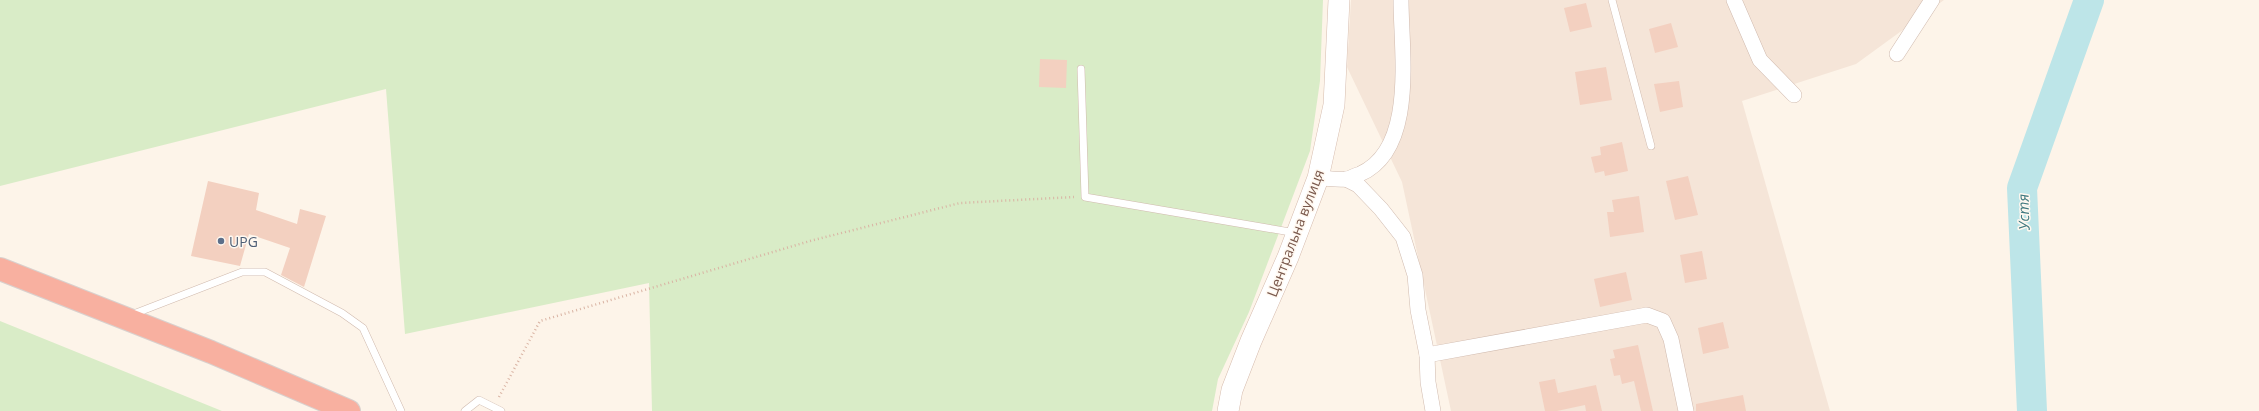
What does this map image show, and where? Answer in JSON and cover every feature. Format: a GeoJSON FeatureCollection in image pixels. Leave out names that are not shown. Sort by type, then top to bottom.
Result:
{"type":"FeatureCollection","features":[{"type":"Feature","properties":{"kind":"highway"},"geometry":{"type":"LineString","coordinates":[[0,269],[349,411]]}},
{"type":"Feature","properties":{"kind":"street","name":"Центральна вулиця"},"geometry":{"type":"LineString","coordinates":[[1228,411],[1232,390],[1251,341],[1288,257],[1318,178],[1334,105],[1339,0]]}},
{"type":"Feature","properties":{"kind":"street"},"geometry":{"type":"LineString","coordinates":[[1346,179],[1372,168],[1387,151],[1396,130],[1403,78],[1401,0]]}},
{"type":"Feature","properties":{"kind":"street"},"geometry":{"type":"LineString","coordinates":[[1734,0],[1760,60],[1794,95]]}},
{"type":"Feature","properties":{"kind":"street"},"geometry":{"type":"LineString","coordinates":[[1897,54],[1932,0]]}},
{"type":"Feature","properties":{"kind":"street"},"geometry":{"type":"LineString","coordinates":[[1318,178],[1346,179],[1358,185],[1382,209],[1403,236],[1415,275],[1418,310],[1427,355],[1428,382],[1433,411]]}},
{"type":"Feature","properties":{"kind":"street"},"geometry":{"type":"LineString","coordinates":[[1427,355],[1647,315],[1663,321],[1668,333],[1686,411]]}},
{"type":"Feature","properties":{"kind":"lane"},"geometry":{"type":"LineString","coordinates":[[1612,0],[1651,146]]}},
{"type":"Feature","properties":{"kind":"lane"},"geometry":{"type":"LineString","coordinates":[[1081,69],[1084,197],[1296,233]]}},
{"type":"Feature","properties":{"kind":"lane"},"geometry":{"type":"LineString","coordinates":[[123,318],[242,272],[265,272],[342,314],[363,328],[401,411]]}},
{"type":"Feature","properties":{"kind":"lane"},"geometry":{"type":"LineString","coordinates":[[465,411],[479,400],[501,411]]}},
{"type":"Feature","properties":{"kind":"path"},"geometry":{"type":"LineString","coordinates":[[493,407],[540,321],[810,241],[960,203],[1084,197]]}},
{"type":"Feature","properties":{"kind":"shaded area"},"geometry":{"type":"Polygon","coordinates":[[[1351,0],[1944,0],[1856,64],[1742,101],[1830,411],[1451,411],[1402,182],[1347,67],[1351,0]]]}},
{"type":"Feature","properties":{"kind":"green space"},"geometry":{"type":"Polygon","coordinates":[[[0,0],[1323,0],[1320,81],[1310,151],[1249,312],[1218,379],[1212,411],[652,411],[649,283],[405,334],[386,89],[0,186],[0,0]]]}},
{"type":"Feature","properties":{"kind":"green space"},"geometry":{"type":"Polygon","coordinates":[[[0,321],[222,411],[0,411],[0,321]]]}},
{"type":"Feature","properties":{"kind":"building"},"geometry":{"type":"Polygon","coordinates":[[[1586,3],[1592,27],[1570,32],[1564,8],[1586,3]]]}},
{"type":"Feature","properties":{"kind":"building"},"geometry":{"type":"Polygon","coordinates":[[[1671,23],[1678,47],[1655,53],[1649,29],[1671,23]]]}},
{"type":"Feature","properties":{"kind":"building"},"geometry":{"type":"Polygon","coordinates":[[[1040,59],[1067,60],[1066,88],[1039,87],[1040,59]]]}},
{"type":"Feature","properties":{"kind":"building"},"geometry":{"type":"Polygon","coordinates":[[[1606,67],[1612,100],[1580,105],[1575,72],[1606,67]]]}},
{"type":"Feature","properties":{"kind":"building"},"geometry":{"type":"Polygon","coordinates":[[[1679,81],[1683,107],[1660,112],[1654,84],[1679,81]]]}},
{"type":"Feature","properties":{"kind":"building"},"geometry":{"type":"Polygon","coordinates":[[[1622,142],[1628,171],[1605,176],[1604,171],[1595,173],[1591,157],[1601,155],[1600,147],[1622,142]]]}},
{"type":"Feature","properties":{"kind":"building"},"geometry":{"type":"Polygon","coordinates":[[[1688,176],[1698,215],[1675,220],[1666,181],[1688,176]]]}},
{"type":"Feature","properties":{"kind":"building","name":"UPG"},"geometry":{"type":"Polygon","coordinates":[[[208,181],[259,193],[256,210],[297,224],[300,209],[326,216],[304,287],[281,275],[290,248],[249,234],[240,266],[191,256],[208,181]]]}},
{"type":"Feature","properties":{"kind":"building"},"geometry":{"type":"Polygon","coordinates":[[[1639,196],[1644,232],[1610,237],[1607,212],[1614,212],[1612,200],[1639,196]]]}},
{"type":"Feature","properties":{"kind":"building"},"geometry":{"type":"Polygon","coordinates":[[[1702,251],[1707,279],[1685,283],[1680,255],[1702,251]]]}},
{"type":"Feature","properties":{"kind":"building"},"geometry":{"type":"Polygon","coordinates":[[[1626,272],[1632,300],[1600,307],[1594,279],[1626,272]]]}},
{"type":"Feature","properties":{"kind":"building"},"geometry":{"type":"Polygon","coordinates":[[[1723,322],[1729,348],[1703,354],[1698,328],[1723,322]]]}},
{"type":"Feature","properties":{"kind":"building"},"geometry":{"type":"Polygon","coordinates":[[[1638,345],[1653,411],[1641,411],[1634,381],[1622,384],[1620,375],[1614,376],[1610,359],[1615,358],[1613,350],[1638,345]]]}},
{"type":"Feature","properties":{"kind":"building"},"geometry":{"type":"Polygon","coordinates":[[[1555,379],[1558,393],[1596,385],[1602,411],[1586,411],[1585,405],[1557,411],[1545,411],[1539,382],[1555,379]]]}},
{"type":"Feature","properties":{"kind":"building"},"geometry":{"type":"Polygon","coordinates":[[[1743,395],[1746,411],[1696,411],[1696,404],[1743,395]]]}},
{"type":"Feature","properties":{"kind":"waterway","name":"Устя"},"geometry":{"type":"LineString","coordinates":[[2032,411],[2022,188],[2089,0]]}},
{"type":"Feature","properties":{"kind":"place","name":"UPG"},"geometry":{"type":"Point","coordinates":[221,241]}}]}
